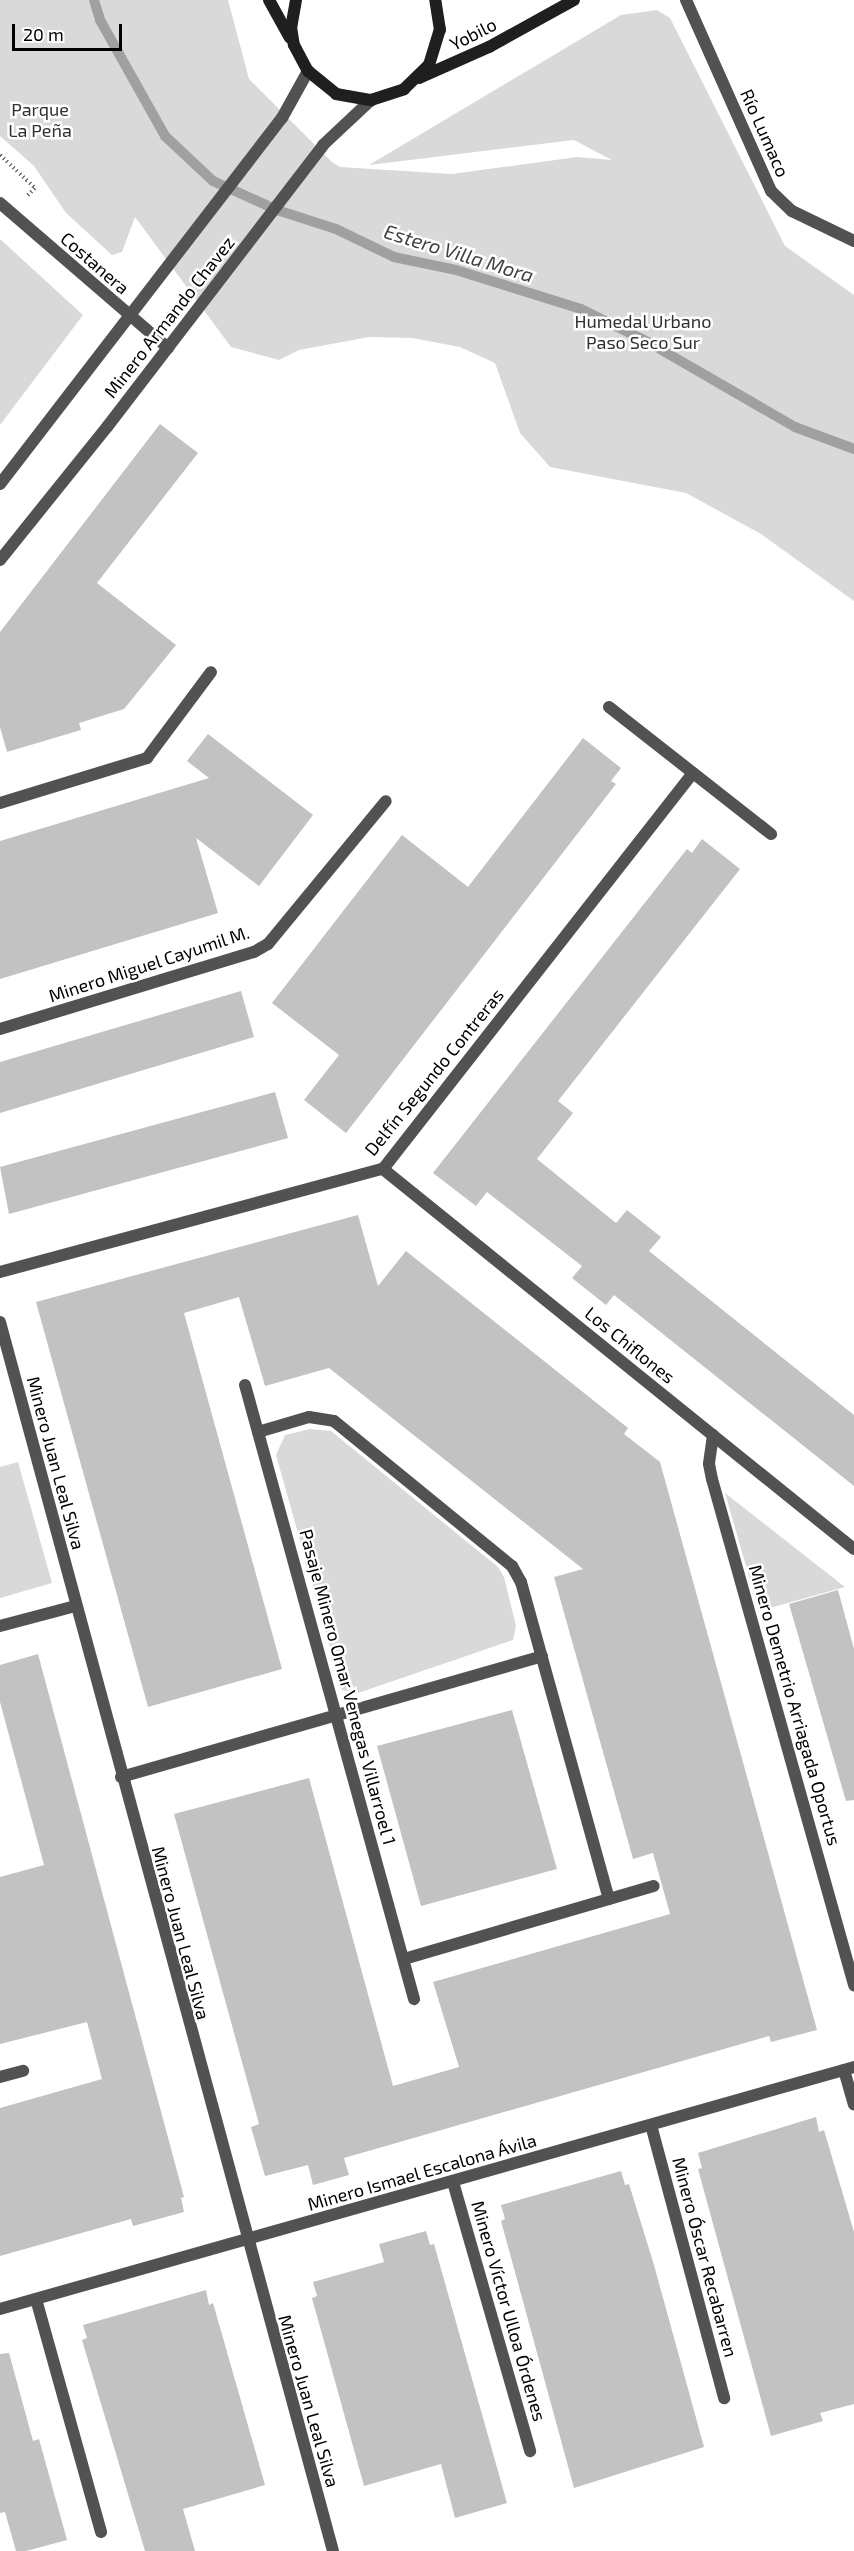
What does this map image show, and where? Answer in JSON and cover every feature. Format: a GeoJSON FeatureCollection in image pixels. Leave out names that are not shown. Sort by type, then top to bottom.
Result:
{"type":"FeatureCollection","features":[{"type":"Feature","properties":{"kind":"main road","name":"Yobilo"},"geometry":{"type":"LineString","coordinates":[[269,0],[308,71],[336,93],[371,99],[388,97],[418,79],[489,47],[574,0]]}},
{"type":"Feature","properties":{"kind":"main road","name":"Yobilo"},"geometry":{"type":"LineString","coordinates":[[294,45],[291,27],[296,0]]}},
{"type":"Feature","properties":{"kind":"main road","name":"Yobilo"},"geometry":{"type":"LineString","coordinates":[[418,79],[436,48],[440,30],[435,0]]}},
{"type":"Feature","properties":{"kind":"street","name":"Río Lumaco"},"geometry":{"type":"LineString","coordinates":[[686,0],[771,191],[792,211],[854,241]]}},
{"type":"Feature","properties":{"kind":"street","name":"Minero Armando Chavez"},"geometry":{"type":"LineString","coordinates":[[0,484],[282,118],[308,71]]}},
{"type":"Feature","properties":{"kind":"street","name":"Minero Armando Chavez"},"geometry":{"type":"LineString","coordinates":[[0,560],[168,348],[323,145],[371,99]]}},
{"type":"Feature","properties":{"kind":"street","name":"Costanera"},"geometry":{"type":"LineString","coordinates":[[0,203],[128,316],[168,348]]}},
{"type":"Feature","properties":{"kind":"street"},"geometry":{"type":"LineString","coordinates":[[0,803],[147,758],[211,672]]}},
{"type":"Feature","properties":{"kind":"street"},"geometry":{"type":"LineString","coordinates":[[609,707],[771,834]]}},
{"type":"Feature","properties":{"kind":"street","name":"Delfín Segundo Contreras"},"geometry":{"type":"LineString","coordinates":[[0,1272],[383,1169],[693,773]]}},
{"type":"Feature","properties":{"kind":"street","name":"Minero Miguel Cayumil M."},"geometry":{"type":"LineString","coordinates":[[0,1029],[254,952],[268,944],[386,801]]}},
{"type":"Feature","properties":{"kind":"street","name":"Los Chiflones"},"geometry":{"type":"LineString","coordinates":[[383,1169],[854,1549]]}},
{"type":"Feature","properties":{"kind":"street","name":"Minero Juan Leal Silva"},"geometry":{"type":"LineString","coordinates":[[0,1322],[246,2241],[333,2551]]}},
{"type":"Feature","properties":{"kind":"street","name":"Pasaje Minero Omar Venegas Villarroel 1"},"geometry":{"type":"LineString","coordinates":[[245,1385],[414,1999]]}},
{"type":"Feature","properties":{"kind":"street"},"geometry":{"type":"LineString","coordinates":[[258,1432],[309,1417],[322,1417],[352,1436],[512,1566],[542,1656],[609,1899]]}},
{"type":"Feature","properties":{"kind":"street","name":"Minero Demetrio Arriagada Oportus"},"geometry":{"type":"LineString","coordinates":[[713,1435],[709,1464],[712,1479],[854,1985]]}},
{"type":"Feature","properties":{"kind":"street"},"geometry":{"type":"LineString","coordinates":[[0,1626],[75,1606]]}},
{"type":"Feature","properties":{"kind":"street"},"geometry":{"type":"LineString","coordinates":[[121,1777],[542,1656]]}},
{"type":"Feature","properties":{"kind":"street"},"geometry":{"type":"LineString","coordinates":[[404,1959],[654,1886]]}},
{"type":"Feature","properties":{"kind":"street"},"geometry":{"type":"LineString","coordinates":[[849,2069],[854,2105]]}},
{"type":"Feature","properties":{"kind":"street","name":"Minero Ismael Escalona Ávila"},"geometry":{"type":"LineString","coordinates":[[0,2309],[849,2069]]}},
{"type":"Feature","properties":{"kind":"street"},"geometry":{"type":"LineString","coordinates":[[0,2077],[23,2071]]}},
{"type":"Feature","properties":{"kind":"street","name":"Minero Óscar Recabarren"},"geometry":{"type":"LineString","coordinates":[[651,2125],[724,2398]]}},
{"type":"Feature","properties":{"kind":"street","name":"Minero Víctor Ulloa Órdenes"},"geometry":{"type":"LineString","coordinates":[[453,2182],[530,2451]]}},
{"type":"Feature","properties":{"kind":"street"},"geometry":{"type":"LineString","coordinates":[[36,2299],[101,2532]]}},
{"type":"Feature","properties":{"kind":"path"},"geometry":{"type":"LineString","coordinates":[[0,155],[35,188]]}},
{"type":"Feature","properties":{"kind":"green space","name":"Humedal Urbano Paso Seco Sur"},"geometry":{"type":"Polygon","coordinates":[[[0,0],[228,0],[249,79],[332,162],[340,167],[452,174],[577,157],[612,160],[574,140],[369,165],[621,15],[657,10],[670,18],[785,246],[854,295],[854,601],[761,534],[686,493],[550,467],[520,433],[495,363],[460,347],[412,338],[369,337],[299,350],[279,360],[231,347],[135,217],[122,252],[112,255],[66,213],[34,166],[0,136],[0,0]]]}},
{"type":"Feature","properties":{"kind":"green space"},"geometry":{"type":"Polygon","coordinates":[[[0,239],[83,315],[0,425],[0,239]]]}},
{"type":"Feature","properties":{"kind":"green space"},"geometry":{"type":"Polygon","coordinates":[[[310,1429],[331,1431],[498,1567],[504,1577],[516,1626],[513,1640],[358,1693],[342,1690],[276,1455],[285,1435],[310,1429]]]}},
{"type":"Feature","properties":{"kind":"green space"},"geometry":{"type":"Polygon","coordinates":[[[18,1462],[52,1583],[0,1598],[0,1467],[18,1462]]]}},
{"type":"Feature","properties":{"kind":"green space"},"geometry":{"type":"Polygon","coordinates":[[[725,1493],[845,1587],[759,1611],[725,1493]]]}},
{"type":"Feature","properties":{"kind":"building"},"geometry":{"type":"Polygon","coordinates":[[[160,424],[198,453],[97,583],[176,645],[124,709],[79,723],[81,730],[7,752],[0,727],[0,632],[160,424]]]}},
{"type":"Feature","properties":{"kind":"building"},"geometry":{"type":"Polygon","coordinates":[[[208,734],[313,815],[259,886],[196,838],[218,913],[0,979],[0,841],[209,778],[187,761],[208,734]]]}},
{"type":"Feature","properties":{"kind":"building"},"geometry":{"type":"Polygon","coordinates":[[[583,738],[621,768],[611,781],[616,784],[346,1133],[304,1100],[339,1055],[272,1003],[402,835],[468,887],[583,738]]]}},
{"type":"Feature","properties":{"kind":"building"},"geometry":{"type":"Polygon","coordinates":[[[702,839],[740,869],[558,1101],[573,1113],[537,1159],[616,1223],[627,1210],[661,1237],[649,1251],[854,1415],[854,1486],[614,1295],[606,1305],[572,1278],[582,1266],[487,1192],[476,1206],[433,1173],[687,849],[692,853],[702,839]]]}},
{"type":"Feature","properties":{"kind":"building"},"geometry":{"type":"Polygon","coordinates":[[[241,991],[254,1037],[0,1113],[0,1062],[241,991]]]}},
{"type":"Feature","properties":{"kind":"building"},"geometry":{"type":"Polygon","coordinates":[[[275,1092],[288,1138],[9,1214],[0,1167],[275,1092]]]}},
{"type":"Feature","properties":{"kind":"building"},"geometry":{"type":"Polygon","coordinates":[[[358,1215],[378,1286],[406,1251],[628,1428],[624,1434],[660,1462],[817,2030],[771,2042],[769,2036],[344,2158],[349,2175],[313,2185],[308,2165],[265,2176],[251,2127],[259,2124],[174,1814],[309,1778],[393,2086],[459,2067],[433,1982],[670,1914],[653,1853],[633,1859],[554,1577],[583,1569],[329,1368],[265,1386],[239,1297],[184,1313],[282,1669],[148,1707],[36,1302],[358,1215]]]}},
{"type":"Feature","properties":{"kind":"building"},"geometry":{"type":"Polygon","coordinates":[[[838,1590],[854,1649],[854,1800],[846,1801],[789,1604],[838,1590]]]}},
{"type":"Feature","properties":{"kind":"building"},"geometry":{"type":"Polygon","coordinates":[[[38,1654],[184,2197],[181,2198],[184,2212],[133,2226],[131,2219],[0,2256],[0,2108],[102,2079],[87,2022],[0,2044],[0,1877],[44,1865],[0,1702],[0,1665],[38,1654]]]}},
{"type":"Feature","properties":{"kind":"building"},"geometry":{"type":"Polygon","coordinates":[[[512,1710],[557,1869],[421,1906],[377,1746],[512,1710]]]}},
{"type":"Feature","properties":{"kind":"building"},"geometry":{"type":"Polygon","coordinates":[[[816,2117],[819,2132],[824,2130],[854,2232],[854,2404],[820,2413],[823,2421],[771,2436],[698,2169],[702,2168],[698,2153],[816,2117]]]}},
{"type":"Feature","properties":{"kind":"building"},"geometry":{"type":"Polygon","coordinates":[[[621,2171],[625,2185],[629,2184],[654,2265],[704,2447],[574,2488],[501,2221],[505,2219],[501,2205],[621,2171]]]}},
{"type":"Feature","properties":{"kind":"building"},"geometry":{"type":"Polygon","coordinates":[[[426,2231],[430,2245],[434,2244],[507,2503],[455,2518],[441,2464],[364,2486],[312,2298],[317,2296],[313,2282],[384,2262],[379,2244],[426,2231]]]}},
{"type":"Feature","properties":{"kind":"building"},"geometry":{"type":"Polygon","coordinates":[[[206,2290],[209,2305],[213,2303],[265,2485],[183,2509],[195,2551],[145,2551],[82,2340],[87,2338],[83,2325],[206,2290]]]}},
{"type":"Feature","properties":{"kind":"building"},"geometry":{"type":"Polygon","coordinates":[[[9,2353],[33,2441],[39,2439],[67,2540],[26,2551],[16,2551],[5,2512],[0,2513],[0,2354],[9,2353]]]}},
{"type":"Feature","properties":{"kind":"waterway","name":"Estero Villa Mora"},"geometry":{"type":"LineString","coordinates":[[94,0],[100,20],[165,136],[213,181],[277,210],[336,229],[394,257],[456,270],[581,309],[646,341],[795,427],[854,449]]}},
{"type":"Feature","properties":{"kind":"park label","name":"Parque La Peña"},"geometry":{"type":"Point","coordinates":[40,120]}}]}
